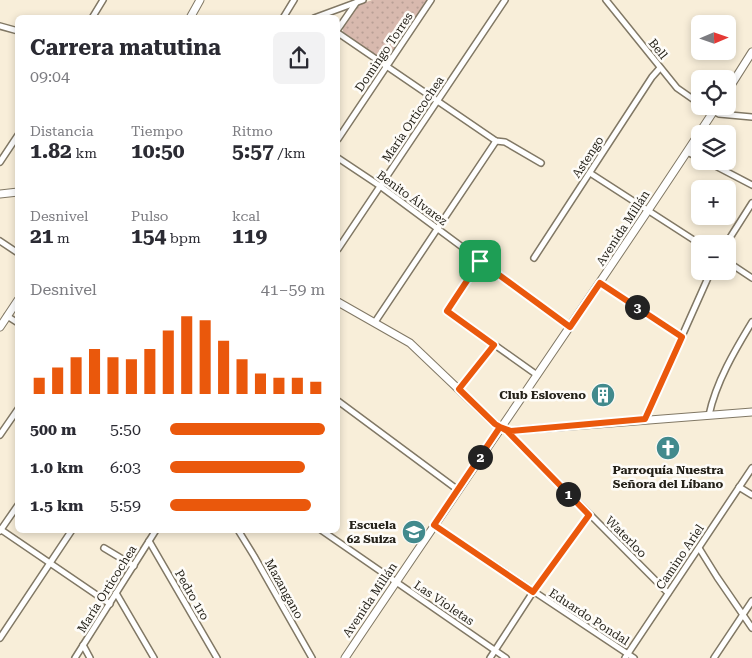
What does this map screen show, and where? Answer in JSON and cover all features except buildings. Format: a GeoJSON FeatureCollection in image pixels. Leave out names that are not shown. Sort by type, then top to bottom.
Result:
{"type":"FeatureCollection","features":[{"type":"Feature","properties":{"kind":"main road"},"geometry":{"type":"LineString","coordinates":[[192,15],[200,0]]}},
{"type":"Feature","properties":{"kind":"main road"},"geometry":{"type":"LineString","coordinates":[[736,77],[752,52]]}},
{"type":"Feature","properties":{"kind":"main road","name":"Avenida Millán"},"geometry":{"type":"LineString","coordinates":[[344,658],[458,490],[503,429],[711,115]]}},
{"type":"Feature","properties":{"kind":"main road"},"geometry":{"type":"LineString","coordinates":[[0,194],[15,192]]}},
{"type":"Feature","properties":{"kind":"main road"},"geometry":{"type":"LineString","coordinates":[[340,303],[414,346],[503,429],[752,412]]}},
{"type":"Feature","properties":{"kind":"main road"},"geometry":{"type":"LineString","coordinates":[[0,327],[15,304]]}},
{"type":"Feature","properties":{"kind":"street"},"geometry":{"type":"LineString","coordinates":[[94,15],[103,0]]}},
{"type":"Feature","properties":{"kind":"street"},"geometry":{"type":"LineString","coordinates":[[285,15],[294,0]]}},
{"type":"Feature","properties":{"kind":"street"},"geometry":{"type":"LineString","coordinates":[[319,15],[364,0]]}},
{"type":"Feature","properties":{"kind":"street","name":"Domingo Torres"},"geometry":{"type":"LineString","coordinates":[[340,136],[430,0]]}},
{"type":"Feature","properties":{"kind":"street","name":"María Orticochea"},"geometry":{"type":"LineString","coordinates":[[340,246],[505,0]]}},
{"type":"Feature","properties":{"kind":"street","name":"Bell"},"geometry":{"type":"LineString","coordinates":[[606,0],[677,88],[691,98]]}},
{"type":"Feature","properties":{"kind":"street"},"geometry":{"type":"LineString","coordinates":[[340,26],[357,1]]}},
{"type":"Feature","properties":{"kind":"street"},"geometry":{"type":"LineString","coordinates":[[0,26],[15,30]]}},
{"type":"Feature","properties":{"kind":"street"},"geometry":{"type":"LineString","coordinates":[[340,34],[496,141],[506,142],[541,162]]}},
{"type":"Feature","properties":{"kind":"street","name":"Astengo"},"geometry":{"type":"LineString","coordinates":[[534,258],[652,77],[660,68]]}},
{"type":"Feature","properties":{"kind":"street"},"geometry":{"type":"LineString","coordinates":[[724,115],[752,117]]}},
{"type":"Feature","properties":{"kind":"street"},"geometry":{"type":"LineString","coordinates":[[0,162],[15,140]]}},
{"type":"Feature","properties":{"kind":"street"},"geometry":{"type":"LineString","coordinates":[[375,322],[496,141]]}},
{"type":"Feature","properties":{"kind":"street"},"geometry":{"type":"LineString","coordinates":[[687,152],[691,154]]}},
{"type":"Feature","properties":{"kind":"street","name":"Benito Álvarez"},"geometry":{"type":"LineString","coordinates":[[340,159],[380,186],[570,327]]}},
{"type":"Feature","properties":{"kind":"street"},"geometry":{"type":"LineString","coordinates":[[723,170],[752,185]]}},
{"type":"Feature","properties":{"kind":"street"},"geometry":{"type":"LineString","coordinates":[[590,173],[691,238]]}},
{"type":"Feature","properties":{"kind":"street"},"geometry":{"type":"LineString","coordinates":[[732,235],[752,203]]}},
{"type":"Feature","properties":{"kind":"street"},"geometry":{"type":"LineString","coordinates":[[0,241],[15,251]]}},
{"type":"Feature","properties":{"kind":"street"},"geometry":{"type":"LineString","coordinates":[[480,261],[447,311],[537,375]]}},
{"type":"Feature","properties":{"kind":"street"},"geometry":{"type":"LineString","coordinates":[[736,267],[752,278]]}},
{"type":"Feature","properties":{"kind":"street"},"geometry":{"type":"LineString","coordinates":[[645,419],[707,280]]}},
{"type":"Feature","properties":{"kind":"street"},"geometry":{"type":"LineString","coordinates":[[600,283],[682,337]]}},
{"type":"Feature","properties":{"kind":"street"},"geometry":{"type":"LineString","coordinates":[[7,316],[15,321]]}},
{"type":"Feature","properties":{"kind":"street"},"geometry":{"type":"LineString","coordinates":[[709,415],[718,388],[752,322]]}},
{"type":"Feature","properties":{"kind":"street"},"geometry":{"type":"LineString","coordinates":[[459,389],[494,345]]}},
{"type":"Feature","properties":{"kind":"street"},"geometry":{"type":"LineString","coordinates":[[340,402],[458,490]]}},
{"type":"Feature","properties":{"kind":"street"},"geometry":{"type":"LineString","coordinates":[[0,435],[15,413]]}},
{"type":"Feature","properties":{"kind":"street","name":"Waterloo"},"geometry":{"type":"LineString","coordinates":[[503,429],[668,593]]}},
{"type":"Feature","properties":{"kind":"street","name":"Camino Ariel"},"geometry":{"type":"LineString","coordinates":[[626,656],[752,468]]}},
{"type":"Feature","properties":{"kind":"street"},"geometry":{"type":"LineString","coordinates":[[740,487],[752,495]]}},
{"type":"Feature","properties":{"kind":"street"},"geometry":{"type":"LineString","coordinates":[[15,509],[0,530],[110,604]]}},
{"type":"Feature","properties":{"kind":"street"},"geometry":{"type":"LineString","coordinates":[[490,658],[533,592],[589,515]]}},
{"type":"Feature","properties":{"kind":"street","name":"Eduardo Pondal"},"geometry":{"type":"LineString","coordinates":[[434,525],[626,656],[634,658]]}},
{"type":"Feature","properties":{"kind":"street"},"geometry":{"type":"LineString","coordinates":[[0,638],[70,533]]}},
{"type":"Feature","properties":{"kind":"street","name":"María Orticochea"},"geometry":{"type":"LineString","coordinates":[[75,658],[154,533]]}},
{"type":"Feature","properties":{"kind":"street","name":"Mazangano"},"geometry":{"type":"LineString","coordinates":[[240,533],[312,658]]}},
{"type":"Feature","properties":{"kind":"street","name":"Las Violetas"},"geometry":{"type":"LineString","coordinates":[[325,533],[506,658]]}},
{"type":"Feature","properties":{"kind":"street","name":"Pedro 1ro"},"geometry":{"type":"LineString","coordinates":[[149,541],[217,658]]}},
{"type":"Feature","properties":{"kind":"street"},"geometry":{"type":"LineString","coordinates":[[104,548],[134,566]]}},
{"type":"Feature","properties":{"kind":"street"},"geometry":{"type":"LineString","coordinates":[[699,548],[752,628]]}},
{"type":"Feature","properties":{"kind":"street"},"geometry":{"type":"LineString","coordinates":[[116,594],[154,658]]}},
{"type":"Feature","properties":{"kind":"street"},"geometry":{"type":"LineString","coordinates":[[714,658],[752,601]]}},
{"type":"Feature","properties":{"kind":"street"},"geometry":{"type":"LineString","coordinates":[[84,645],[90,658]]}},
{"type":"Feature","properties":{"kind":"shaded area"},"geometry":{"type":"Polygon","coordinates":[[[372,0],[428,0],[386,60],[381,60],[344,34],[343,31],[346,19],[354,9],[372,0]]]}},
{"type":"Feature","properties":{"kind":"place","name":"Club Esloveno"},"geometry":{"type":"Point","coordinates":[603,395]}},
{"type":"Feature","properties":{"kind":"place","name":"Parroquía Nuestra Señora del Líbano"},"geometry":{"type":"Point","coordinates":[668,448]}},
{"type":"Feature","properties":{"kind":"place","name":"Escuela 62 Suiza"},"geometry":{"type":"Point","coordinates":[414,532]}},
{"type":"Feature","properties":{"kind":"route"},"geometry":{"type":"LineString","coordinates":[[480,261],[447,311],[494,345],[459,389],[495,424],[507,431],[589,515],[533,592],[434,525],[500,427],[507,431],[511,431],[645,419],[682,337],[600,283],[570,327],[480,261]]}}]}
